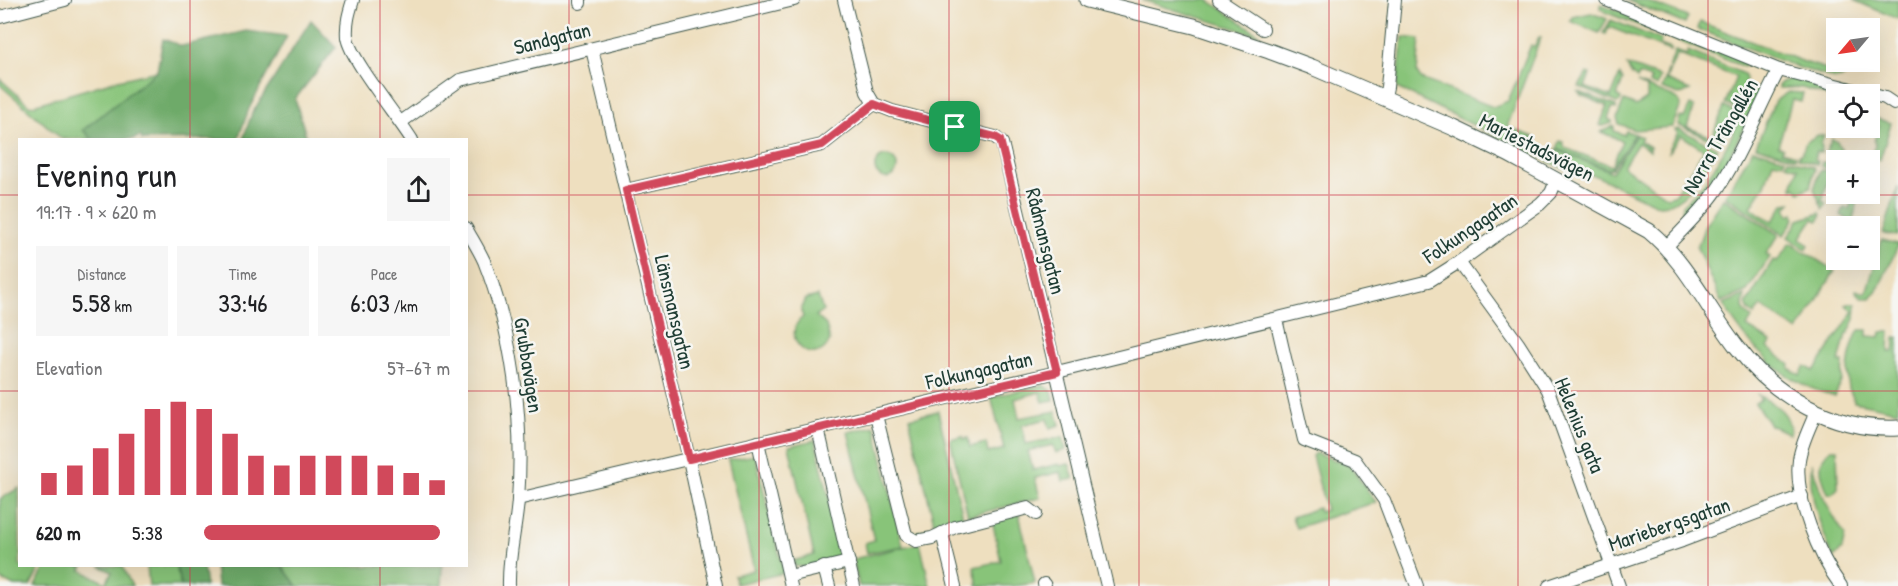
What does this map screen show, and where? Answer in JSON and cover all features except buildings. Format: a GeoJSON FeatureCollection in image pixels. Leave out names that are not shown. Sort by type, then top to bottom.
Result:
{"type":"FeatureCollection","features":[{"type":"Feature","properties":{"kind":"street"},"geometry":{"type":"LineString","coordinates":[[0,17],[66,0]]}},
{"type":"Feature","properties":{"kind":"street"},"geometry":{"type":"LineString","coordinates":[[354,0],[346,22],[347,40],[354,57],[411,138]]}},
{"type":"Feature","properties":{"kind":"street","name":"Sandgatan"},"geometry":{"type":"LineString","coordinates":[[401,122],[460,80],[794,0]]}},
{"type":"Feature","properties":{"kind":"street"},"geometry":{"type":"LineString","coordinates":[[626,190],[822,145],[874,104],[867,92],[844,0]]}},
{"type":"Feature","properties":{"kind":"street","name":"Mariestadsvägen"},"geometry":{"type":"LineString","coordinates":[[1087,0],[1194,26],[1250,44],[1385,98],[1508,154],[1649,231],[1666,246],[1691,278],[1736,346],[1758,373],[1792,399],[1816,412],[1855,425],[1878,429],[1898,428]]}},
{"type":"Feature","properties":{"kind":"street"},"geometry":{"type":"LineString","coordinates":[[1219,0],[1263,29]]}},
{"type":"Feature","properties":{"kind":"street"},"geometry":{"type":"LineString","coordinates":[[1385,98],[1395,0]]}},
{"type":"Feature","properties":{"kind":"street","name":"Norra Trängallén"},"geometry":{"type":"LineString","coordinates":[[1606,0],[1779,70],[1885,98],[1894,104]]}},
{"type":"Feature","properties":{"kind":"street","name":"Länsmansgatan"},"geometry":{"type":"LineString","coordinates":[[592,49],[689,459],[716,586]]}},
{"type":"Feature","properties":{"kind":"street","name":"Norra Trängallén"},"geometry":{"type":"LineString","coordinates":[[1666,246],[1689,224],[1714,194],[1748,134],[1779,70]]}},
{"type":"Feature","properties":{"kind":"street","name":"Rådmansgatan"},"geometry":{"type":"LineString","coordinates":[[874,104],[1000,140],[1107,586]]}},
{"type":"Feature","properties":{"kind":"street","name":"Folkungagatan"},"geometry":{"type":"LineString","coordinates":[[518,500],[1429,281],[1540,204],[1551,193],[1556,181]]}},
{"type":"Feature","properties":{"kind":"street","name":"Grubbavägen"},"geometry":{"type":"LineString","coordinates":[[468,232],[483,259],[503,320],[516,396],[519,434],[518,500],[511,548],[509,586]]}},
{"type":"Feature","properties":{"kind":"street","name":"Helenius gata"},"geometry":{"type":"LineString","coordinates":[[1459,262],[1518,342],[1548,390],[1619,586]]}},
{"type":"Feature","properties":{"kind":"street"},"geometry":{"type":"LineString","coordinates":[[1276,319],[1305,440],[1356,460],[1384,500],[1417,586]]}},
{"type":"Feature","properties":{"kind":"street"},"geometry":{"type":"LineString","coordinates":[[1816,412],[1799,458],[1798,479],[1822,553],[1841,586]]}},
{"type":"Feature","properties":{"kind":"street"},"geometry":{"type":"LineString","coordinates":[[876,415],[906,535],[916,541],[932,538],[955,527],[1028,508],[1036,514]]}},
{"type":"Feature","properties":{"kind":"street"},"geometry":{"type":"LineString","coordinates":[[818,428],[854,586]]}},
{"type":"Feature","properties":{"kind":"street"},"geometry":{"type":"LineString","coordinates":[[758,442],[790,581],[824,567],[849,562]]}},
{"type":"Feature","properties":{"kind":"street","name":"Mariebergsgatan"},"geometry":{"type":"LineString","coordinates":[[1549,586],[1802,496]]}},
{"type":"Feature","properties":{"kind":"street"},"geometry":{"type":"LineString","coordinates":[[942,533],[955,586]]}},
{"type":"Feature","properties":{"kind":"street"},"geometry":{"type":"LineString","coordinates":[[824,567],[829,586]]}},
{"type":"Feature","properties":{"kind":"green space"},"geometry":{"type":"Polygon","coordinates":[[[1142,0],[1208,0],[1259,34],[1257,35],[1142,0]]]}},
{"type":"Feature","properties":{"kind":"green space"},"geometry":{"type":"Polygon","coordinates":[[[1626,0],[1644,0],[1688,17],[1685,24],[1626,0]]]}},
{"type":"Feature","properties":{"kind":"green space"},"geometry":{"type":"Polygon","coordinates":[[[1853,0],[1898,0],[1898,19],[1853,0]]]}},
{"type":"Feature","properties":{"kind":"green space"},"geometry":{"type":"Polygon","coordinates":[[[1601,4],[1747,61],[1744,67],[1605,12],[1601,9],[1601,4]]]}},
{"type":"Feature","properties":{"kind":"green space"},"geometry":{"type":"Polygon","coordinates":[[[1591,13],[1607,19],[1599,33],[1570,21],[1573,17],[1591,13]]]}},
{"type":"Feature","properties":{"kind":"green space"},"geometry":{"type":"Polygon","coordinates":[[[311,20],[336,47],[295,99],[307,138],[243,138],[252,113],[311,20]]]}},
{"type":"Feature","properties":{"kind":"green space"},"geometry":{"type":"Polygon","coordinates":[[[1611,20],[1661,40],[1660,45],[1671,49],[1670,51],[1609,27],[1606,34],[1603,33],[1611,20]]]}},
{"type":"Feature","properties":{"kind":"green space"},"geometry":{"type":"Polygon","coordinates":[[[1700,22],[1826,69],[1826,72],[1846,75],[1835,79],[1794,66],[1698,29],[1700,22]]]}},
{"type":"Feature","properties":{"kind":"green space"},"geometry":{"type":"Polygon","coordinates":[[[246,31],[287,36],[249,109],[238,138],[142,138],[141,136],[91,138],[83,130],[157,71],[163,39],[182,46],[246,31]]]}},
{"type":"Feature","properties":{"kind":"green space"},"geometry":{"type":"Polygon","coordinates":[[[1403,37],[1420,39],[1417,73],[1421,79],[1493,107],[1508,101],[1531,45],[1534,47],[1541,37],[1507,127],[1534,137],[1530,147],[1553,157],[1556,150],[1612,172],[1636,135],[1642,137],[1640,141],[1650,147],[1650,151],[1638,143],[1623,166],[1667,197],[1674,195],[1704,150],[1681,135],[1669,152],[1669,147],[1678,133],[1675,130],[1679,129],[1717,148],[1700,177],[1684,195],[1665,205],[1655,204],[1596,176],[1564,169],[1397,88],[1403,37]]]}},
{"type":"Feature","properties":{"kind":"green space"},"geometry":{"type":"Polygon","coordinates":[[[1675,51],[1687,55],[1688,51],[1744,74],[1746,83],[1737,109],[1725,104],[1736,77],[1677,54],[1671,68],[1669,67],[1675,51]]]}},
{"type":"Feature","properties":{"kind":"green space"},"geometry":{"type":"Polygon","coordinates":[[[1627,65],[1660,77],[1657,86],[1649,84],[1651,79],[1639,75],[1637,79],[1631,74],[1627,65]]]}},
{"type":"Feature","properties":{"kind":"green space"},"geometry":{"type":"Polygon","coordinates":[[[1668,70],[1670,70],[1666,80],[1690,90],[1679,95],[1662,89],[1668,70]]]}},
{"type":"Feature","properties":{"kind":"green space"},"geometry":{"type":"Polygon","coordinates":[[[157,71],[83,130],[91,138],[61,138],[0,85],[0,79],[30,106],[157,71]]]}},
{"type":"Feature","properties":{"kind":"green space"},"geometry":{"type":"Polygon","coordinates":[[[1587,73],[1590,74],[1585,87],[1611,97],[1620,75],[1623,80],[1617,96],[1621,98],[1620,102],[1617,103],[1579,87],[1587,73]]]}},
{"type":"Feature","properties":{"kind":"green space"},"geometry":{"type":"Polygon","coordinates":[[[1793,78],[1826,87],[1826,96],[1802,88],[1779,88],[1782,82],[1793,78]]]}},
{"type":"Feature","properties":{"kind":"green space"},"geometry":{"type":"Polygon","coordinates":[[[1637,83],[1678,99],[1681,105],[1672,127],[1634,130],[1619,124],[1617,118],[1624,101],[1636,106],[1647,99],[1647,88],[1637,83]]]}},
{"type":"Feature","properties":{"kind":"green space"},"geometry":{"type":"Polygon","coordinates":[[[1757,88],[1760,90],[1729,157],[1709,187],[1684,215],[1683,205],[1715,166],[1731,137],[1751,91],[1757,88]]]}},
{"type":"Feature","properties":{"kind":"green space"},"geometry":{"type":"Polygon","coordinates":[[[1577,91],[1616,106],[1616,109],[1612,108],[1608,119],[1612,123],[1600,125],[1607,106],[1577,91]]]}},
{"type":"Feature","properties":{"kind":"green space"},"geometry":{"type":"Polygon","coordinates":[[[1788,92],[1803,93],[1801,102],[1792,100],[1778,146],[1783,148],[1782,151],[1796,155],[1795,158],[1756,146],[1775,101],[1788,92]]]}},
{"type":"Feature","properties":{"kind":"green space"},"geometry":{"type":"Polygon","coordinates":[[[1690,105],[1694,107],[1687,127],[1712,137],[1724,107],[1736,112],[1719,143],[1678,125],[1680,117],[1684,118],[1690,105]]]}},
{"type":"Feature","properties":{"kind":"green space"},"geometry":{"type":"Polygon","coordinates":[[[1880,120],[1891,123],[1880,160],[1880,150],[1873,150],[1875,138],[1880,138],[1880,120]]]}},
{"type":"Feature","properties":{"kind":"green space"},"geometry":{"type":"Polygon","coordinates":[[[1614,126],[1614,131],[1624,135],[1626,131],[1635,134],[1612,168],[1608,169],[1557,149],[1560,141],[1563,142],[1565,148],[1612,166],[1622,141],[1601,132],[1614,126]]]}},
{"type":"Feature","properties":{"kind":"green space"},"geometry":{"type":"Polygon","coordinates":[[[1818,135],[1824,136],[1821,153],[1817,151],[1814,159],[1818,161],[1817,164],[1798,158],[1806,142],[1818,135]]]}},
{"type":"Feature","properties":{"kind":"green space"},"geometry":{"type":"Polygon","coordinates":[[[1832,139],[1840,145],[1842,150],[1827,150],[1832,139]]]}},
{"type":"Feature","properties":{"kind":"green space"},"geometry":{"type":"Polygon","coordinates":[[[1753,149],[1785,158],[1783,163],[1773,161],[1765,185],[1751,207],[1773,221],[1784,204],[1791,203],[1786,208],[1789,215],[1794,213],[1795,218],[1784,235],[1725,196],[1753,149]]]}},
{"type":"Feature","properties":{"kind":"green space"},"geometry":{"type":"Polygon","coordinates":[[[886,156],[894,159],[897,167],[894,175],[886,178],[878,175],[875,167],[878,159],[886,156]]]}},
{"type":"Feature","properties":{"kind":"green space"},"geometry":{"type":"Polygon","coordinates":[[[1788,159],[1814,167],[1810,187],[1800,192],[1795,187],[1793,189],[1798,168],[1786,164],[1788,159]]]}},
{"type":"Feature","properties":{"kind":"green space"},"geometry":{"type":"Polygon","coordinates":[[[1820,171],[1826,171],[1826,188],[1822,201],[1826,203],[1823,209],[1814,189],[1820,171]]]}},
{"type":"Feature","properties":{"kind":"green space"},"geometry":{"type":"Polygon","coordinates":[[[1898,187],[1898,236],[1883,234],[1898,187]]]}},
{"type":"Feature","properties":{"kind":"green space"},"geometry":{"type":"Polygon","coordinates":[[[1723,198],[1779,235],[1766,254],[1770,257],[1747,291],[1721,302],[1697,248],[1705,225],[1723,198]]]}},
{"type":"Feature","properties":{"kind":"green space"},"geometry":{"type":"Polygon","coordinates":[[[1851,204],[1857,204],[1854,216],[1841,215],[1844,208],[1849,209],[1851,204]]]}},
{"type":"Feature","properties":{"kind":"green space"},"geometry":{"type":"Polygon","coordinates":[[[1821,213],[1818,221],[1813,219],[1800,239],[1809,245],[1806,249],[1788,237],[1799,220],[1821,213]]]}},
{"type":"Feature","properties":{"kind":"green space"},"geometry":{"type":"Polygon","coordinates":[[[1882,240],[1898,244],[1879,287],[1871,298],[1862,298],[1856,290],[1866,293],[1873,270],[1880,270],[1882,240]]]}},
{"type":"Feature","properties":{"kind":"green space"},"geometry":{"type":"Polygon","coordinates":[[[1790,243],[1826,265],[1826,270],[1835,271],[1798,331],[1761,306],[1754,315],[1746,304],[1773,260],[1777,262],[1790,243]]]}},
{"type":"Feature","properties":{"kind":"green space"},"geometry":{"type":"Polygon","coordinates":[[[1745,295],[1744,308],[1752,318],[1747,327],[1771,342],[1768,348],[1800,375],[1805,366],[1814,371],[1854,311],[1846,305],[1856,304],[1855,319],[1846,334],[1839,362],[1843,362],[1842,379],[1835,396],[1800,383],[1784,373],[1756,349],[1723,304],[1745,295]]]}},
{"type":"Feature","properties":{"kind":"green space"},"geometry":{"type":"Polygon","coordinates":[[[818,296],[823,311],[816,316],[826,325],[830,341],[823,350],[815,353],[801,348],[794,333],[796,325],[803,317],[801,310],[806,299],[818,296]]]}},
{"type":"Feature","properties":{"kind":"green space"},"geometry":{"type":"Polygon","coordinates":[[[1859,330],[1867,330],[1867,336],[1880,337],[1881,332],[1890,332],[1889,352],[1894,352],[1895,337],[1898,337],[1898,411],[1854,402],[1849,388],[1848,366],[1851,350],[1859,330]]]}},
{"type":"Feature","properties":{"kind":"green space"},"geometry":{"type":"Polygon","coordinates":[[[1043,385],[1052,391],[1054,400],[1043,402],[1040,392],[1015,399],[1019,418],[1056,411],[1060,425],[1050,428],[1047,419],[1022,425],[1026,444],[1063,437],[1066,450],[1056,453],[1053,445],[1028,451],[1033,470],[1069,464],[1074,479],[1063,481],[1061,472],[1035,478],[1040,498],[968,516],[950,439],[963,436],[964,439],[968,438],[970,447],[986,443],[988,453],[1004,449],[991,397],[1043,385]]]}},
{"type":"Feature","properties":{"kind":"green space"},"geometry":{"type":"Polygon","coordinates":[[[1758,395],[1781,410],[1788,420],[1790,434],[1770,425],[1755,403],[1761,400],[1758,395]]]}},
{"type":"Feature","properties":{"kind":"green space"},"geometry":{"type":"Polygon","coordinates":[[[938,411],[964,521],[940,527],[932,536],[917,537],[913,533],[935,527],[909,418],[938,411]]]}},
{"type":"Feature","properties":{"kind":"green space"},"geometry":{"type":"Polygon","coordinates":[[[875,426],[903,546],[867,553],[865,543],[874,540],[848,432],[875,426]]]}},
{"type":"Feature","properties":{"kind":"green space"},"geometry":{"type":"Polygon","coordinates":[[[815,440],[844,558],[805,567],[795,566],[793,561],[814,555],[789,446],[815,440]]]}},
{"type":"Feature","properties":{"kind":"green space"},"geometry":{"type":"Polygon","coordinates":[[[1831,449],[1837,449],[1838,488],[1832,494],[1828,493],[1821,470],[1823,459],[1831,449]]]}},
{"type":"Feature","properties":{"kind":"green space"},"geometry":{"type":"Polygon","coordinates":[[[1315,453],[1349,465],[1376,502],[1296,528],[1292,517],[1318,508],[1319,512],[1326,510],[1312,456],[1315,453]]]}},
{"type":"Feature","properties":{"kind":"green space"},"geometry":{"type":"Polygon","coordinates":[[[755,455],[784,573],[736,584],[734,575],[754,570],[728,460],[755,455]]]}},
{"type":"Feature","properties":{"kind":"green space"},"geometry":{"type":"Polygon","coordinates":[[[1812,463],[1825,500],[1845,535],[1842,549],[1833,557],[1813,499],[1812,463]]]}},
{"type":"Feature","properties":{"kind":"green space"},"geometry":{"type":"Polygon","coordinates":[[[18,489],[18,567],[40,567],[30,586],[14,586],[0,579],[0,499],[18,489]]]}},
{"type":"Feature","properties":{"kind":"green space"},"geometry":{"type":"Polygon","coordinates":[[[1019,514],[1035,583],[1013,586],[976,586],[978,585],[974,567],[1001,561],[992,520],[1019,514]]]}},
{"type":"Feature","properties":{"kind":"green space"},"geometry":{"type":"Polygon","coordinates":[[[920,543],[930,586],[859,586],[853,559],[920,543]]]}},
{"type":"Feature","properties":{"kind":"green space"},"geometry":{"type":"Polygon","coordinates":[[[45,567],[82,567],[81,570],[106,583],[112,572],[102,567],[122,567],[132,586],[35,586],[45,567]]]}},
{"type":"Feature","properties":{"kind":"green space"},"geometry":{"type":"Polygon","coordinates":[[[147,567],[176,567],[181,586],[149,586],[147,567]]]}},
{"type":"Feature","properties":{"kind":"green space"},"geometry":{"type":"Polygon","coordinates":[[[176,567],[203,567],[206,586],[181,586],[176,567]]]}},
{"type":"Feature","properties":{"kind":"green space"},"geometry":{"type":"Polygon","coordinates":[[[215,567],[283,567],[297,586],[217,586],[215,567]]]}},
{"type":"Feature","properties":{"kind":"green space"},"geometry":{"type":"Polygon","coordinates":[[[283,567],[442,567],[441,586],[297,586],[283,567]]]}},
{"type":"Feature","properties":{"kind":"route"},"geometry":{"type":"LineString","coordinates":[[874,104],[892,111],[955,127],[995,137],[1002,143],[1057,372],[689,459],[626,190],[822,145],[874,104]]}}]}
